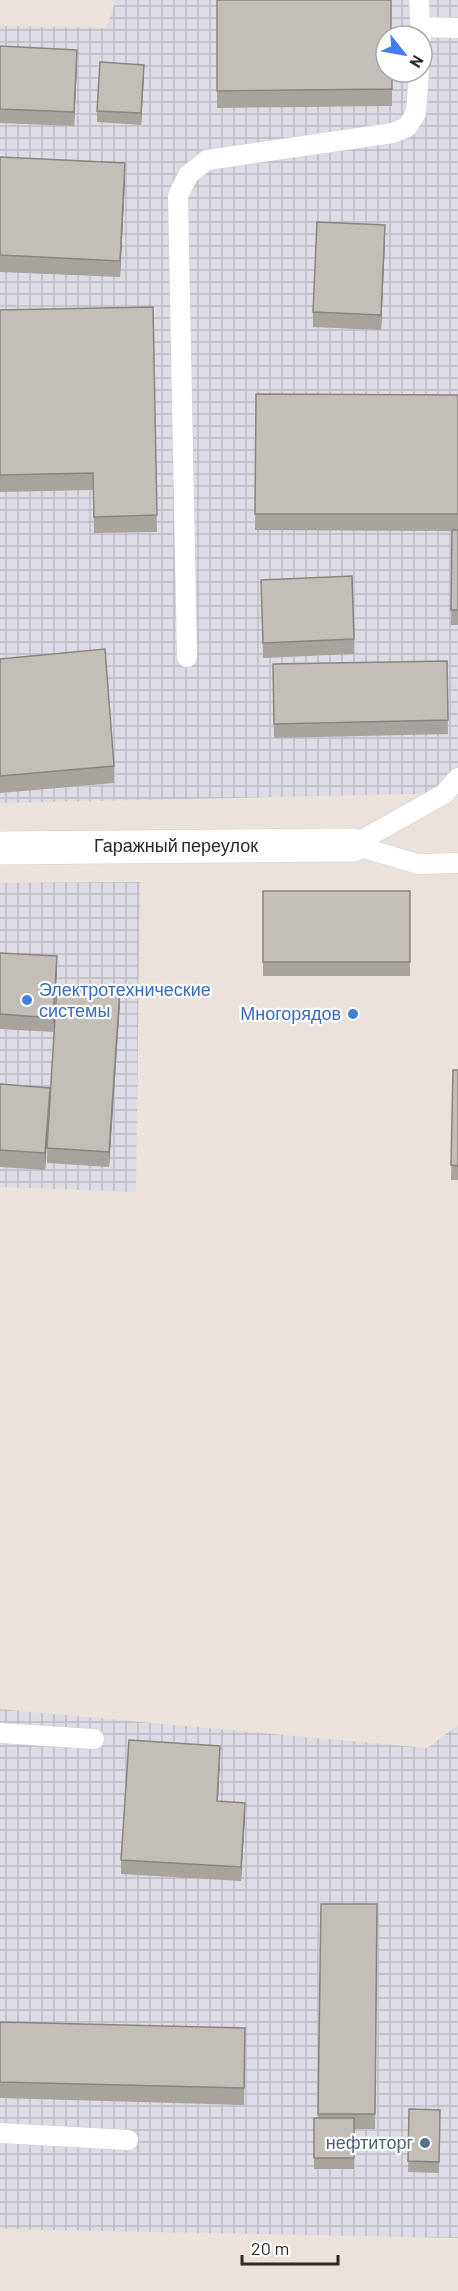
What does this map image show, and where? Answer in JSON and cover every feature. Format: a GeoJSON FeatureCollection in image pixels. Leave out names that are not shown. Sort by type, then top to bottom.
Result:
{"type":"FeatureCollection","features":[{"type":"Feature","properties":{"kind":"street","name":"Гаражный переулок"},"geometry":{"type":"LineString","coordinates":[[0,848],[353,845]]}},
{"type":"Feature","properties":{"kind":"lane"},"geometry":{"type":"LineString","coordinates":[[419,0],[420,24]]}},
{"type":"Feature","properties":{"kind":"lane"},"geometry":{"type":"LineString","coordinates":[[434,31],[458,28]]}},
{"type":"Feature","properties":{"kind":"lane"},"geometry":{"type":"LineString","coordinates":[[187,657],[178,196],[188,175],[207,160],[393,133],[407,127],[416,113],[417,84]]}},
{"type":"Feature","properties":{"kind":"lane"},"geometry":{"type":"LineString","coordinates":[[353,845],[444,794],[458,778]]}},
{"type":"Feature","properties":{"kind":"lane"},"geometry":{"type":"LineString","coordinates":[[353,845],[418,864],[458,863]]}},
{"type":"Feature","properties":{"kind":"lane"},"geometry":{"type":"LineString","coordinates":[[0,1733],[94,1738]]}},
{"type":"Feature","properties":{"kind":"lane"},"geometry":{"type":"LineString","coordinates":[[0,2133],[128,2140]]}},
{"type":"Feature","properties":{"kind":"shaded area"},"geometry":{"type":"Polygon","coordinates":[[[116,0],[458,0],[458,793],[0,803],[0,26],[106,28],[116,0]]]}},
{"type":"Feature","properties":{"kind":"shaded area"},"geometry":{"type":"Polygon","coordinates":[[[140,882],[136,1192],[0,1187],[0,883],[140,882]]]}},
{"type":"Feature","properties":{"kind":"shaded area"},"geometry":{"type":"Polygon","coordinates":[[[0,1709],[427,1748],[458,1725],[458,2238],[0,2229],[0,1709]]]}},
{"type":"Feature","properties":{"kind":"building"},"geometry":{"type":"Polygon","coordinates":[[[217,0],[391,0],[391,24],[374,24],[374,84],[392,84],[392,89],[217,91],[217,0]]]}},
{"type":"Feature","properties":{"kind":"building"},"geometry":{"type":"Polygon","coordinates":[[[0,46],[77,50],[74,112],[0,109],[0,46]]]}},
{"type":"Feature","properties":{"kind":"building"},"geometry":{"type":"Polygon","coordinates":[[[100,62],[144,65],[141,113],[97,111],[100,62]]]}},
{"type":"Feature","properties":{"kind":"building"},"geometry":{"type":"Polygon","coordinates":[[[0,157],[125,163],[120,261],[0,255],[0,157]]]}},
{"type":"Feature","properties":{"kind":"building"},"geometry":{"type":"Polygon","coordinates":[[[317,222],[385,225],[381,315],[313,312],[317,222]]]}},
{"type":"Feature","properties":{"kind":"building"},"geometry":{"type":"Polygon","coordinates":[[[153,307],[157,515],[94,517],[93,473],[0,475],[0,310],[153,307]]]}},
{"type":"Feature","properties":{"kind":"building"},"geometry":{"type":"Polygon","coordinates":[[[256,394],[458,395],[458,514],[255,514],[256,394]]]}},
{"type":"Feature","properties":{"kind":"building"},"geometry":{"type":"Polygon","coordinates":[[[452,530],[458,530],[458,610],[451,610],[452,530]]]}},
{"type":"Feature","properties":{"kind":"building"},"geometry":{"type":"Polygon","coordinates":[[[352,576],[354,639],[263,643],[261,580],[352,576]]]}},
{"type":"Feature","properties":{"kind":"building"},"geometry":{"type":"Polygon","coordinates":[[[105,649],[114,766],[0,776],[0,659],[105,649]]]}},
{"type":"Feature","properties":{"kind":"building"},"geometry":{"type":"Polygon","coordinates":[[[447,661],[448,720],[274,724],[273,664],[447,661]]]}},
{"type":"Feature","properties":{"kind":"building"},"geometry":{"type":"Polygon","coordinates":[[[263,891],[410,891],[410,962],[263,962],[263,891]]]}},
{"type":"Feature","properties":{"kind":"building","name":"Электротехнические системы"},"geometry":{"type":"Polygon","coordinates":[[[0,953],[57,956],[53,1018],[0,1014],[0,953]]]}},
{"type":"Feature","properties":{"kind":"building"},"geometry":{"type":"Polygon","coordinates":[[[57,985],[120,989],[109,1152],[47,1148],[57,985]]]}},
{"type":"Feature","properties":{"kind":"building"},"geometry":{"type":"Polygon","coordinates":[[[453,1070],[458,1070],[458,1166],[451,1165],[453,1070]]]}},
{"type":"Feature","properties":{"kind":"building"},"geometry":{"type":"Polygon","coordinates":[[[0,1084],[50,1088],[45,1153],[0,1150],[0,1084]]]}},
{"type":"Feature","properties":{"kind":"building"},"geometry":{"type":"Polygon","coordinates":[[[129,1740],[220,1746],[217,1801],[245,1803],[241,1867],[121,1860],[129,1740]]]}},
{"type":"Feature","properties":{"kind":"building"},"geometry":{"type":"Polygon","coordinates":[[[321,1904],[377,1904],[375,2114],[318,2114],[321,1904]]]}},
{"type":"Feature","properties":{"kind":"building"},"geometry":{"type":"Polygon","coordinates":[[[0,2022],[245,2028],[244,2088],[0,2082],[0,2022]]]}},
{"type":"Feature","properties":{"kind":"building"},"geometry":{"type":"Polygon","coordinates":[[[409,2109],[440,2110],[439,2162],[408,2161],[409,2109]]]}},
{"type":"Feature","properties":{"kind":"building"},"geometry":{"type":"Polygon","coordinates":[[[314,2118],[354,2118],[354,2158],[314,2158],[314,2118]]]}},
{"type":"Feature","properties":{"kind":"place","name":"Электротехнические системы"},"geometry":{"type":"Point","coordinates":[27,1000]}},
{"type":"Feature","properties":{"kind":"place","name":"Многорядов"},"geometry":{"type":"Point","coordinates":[353,1014]}},
{"type":"Feature","properties":{"kind":"place","name":"нефтиторг"},"geometry":{"type":"Point","coordinates":[425,2143]}}]}
